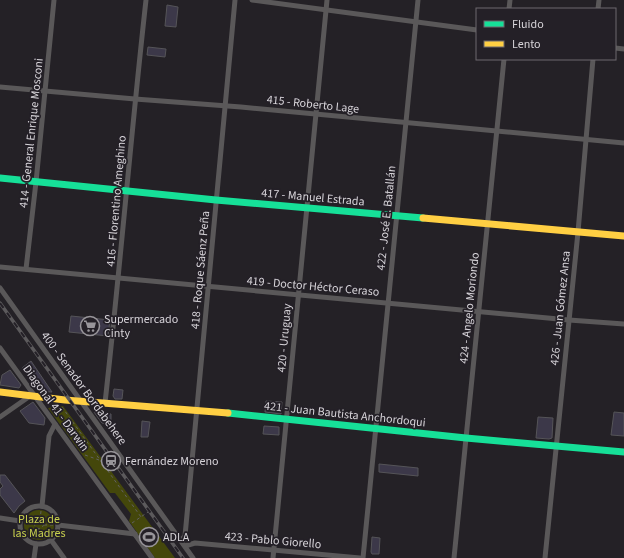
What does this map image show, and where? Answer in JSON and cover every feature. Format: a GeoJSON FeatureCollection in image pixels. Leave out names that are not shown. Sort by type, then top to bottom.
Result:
{"type":"FeatureCollection","features":[{"type":"Feature","properties":{"kind":"street","name":"414 - General Enrique Mosconi"},"geometry":{"type":"LineString","coordinates":[[26,269],[54,0]]}},
{"type":"Feature","properties":{"kind":"street","name":"416 - Florentino Ameghino"},"geometry":{"type":"LineString","coordinates":[[105,403],[146,0]]}},
{"type":"Feature","properties":{"kind":"street","name":"418 - Roque Sáenz Peña"},"geometry":{"type":"LineString","coordinates":[[181,540],[185,536],[235,0]]}},
{"type":"Feature","properties":{"kind":"street"},"geometry":{"type":"LineString","coordinates":[[252,0],[476,30]]}},
{"type":"Feature","properties":{"kind":"street","name":"420 - Uruguay"},"geometry":{"type":"LineString","coordinates":[[273,558],[328,0]]}},
{"type":"Feature","properties":{"kind":"street","name":"422 - José E. Batallán"},"geometry":{"type":"LineString","coordinates":[[362,558],[418,0]]}},
{"type":"Feature","properties":{"kind":"street","name":"424 - Angelo Moriondo"},"geometry":{"type":"LineString","coordinates":[[454,558],[504,60]]}},
{"type":"Feature","properties":{"kind":"street","name":"426 - Juan Gómez Ansa"},"geometry":{"type":"LineString","coordinates":[[545,558],[578,232],[593,60]]}},
{"type":"Feature","properties":{"kind":"street","name":"415 - Roberto Lage"},"geometry":{"type":"LineString","coordinates":[[0,87],[226,106],[624,143]]}},
{"type":"Feature","properties":{"kind":"street","name":"417 - Manuel Estrada"},"geometry":{"type":"LineString","coordinates":[[0,178],[216,200],[624,236]]}},
{"type":"Feature","properties":{"kind":"street","name":"419 - Doctor Héctor Ceraso"},"geometry":{"type":"LineString","coordinates":[[0,267],[624,324]]}},
{"type":"Feature","properties":{"kind":"street","name":"400 - Senador Bordabehere"},"geometry":{"type":"LineString","coordinates":[[0,288],[193,558]]}},
{"type":"Feature","properties":{"kind":"street","name":"Diagonal 41 - Darwin"},"geometry":{"type":"LineString","coordinates":[[0,348],[32,396],[76,452],[152,558]]}},
{"type":"Feature","properties":{"kind":"street","name":"421 - Juan Bautista Anchordoqui"},"geometry":{"type":"LineString","coordinates":[[0,392],[65,400],[196,410],[466,438],[624,452]]}},
{"type":"Feature","properties":{"kind":"street"},"geometry":{"type":"LineString","coordinates":[[0,417],[32,396]]}},
{"type":"Feature","properties":{"kind":"street"},"geometry":{"type":"LineString","coordinates":[[42,506],[49,436],[55,424]]}},
{"type":"Feature","properties":{"kind":"street"},"geometry":{"type":"LineString","coordinates":[[42,506],[52,511],[58,525],[57,531],[51,540],[42,544],[36,544],[25,539],[20,528],[20,521],[25,511],[30,508],[42,506]]}},
{"type":"Feature","properties":{"kind":"street"},"geometry":{"type":"LineString","coordinates":[[0,518],[20,521]]}},
{"type":"Feature","properties":{"kind":"street"},"geometry":{"type":"LineString","coordinates":[[58,525],[135,534]]}},
{"type":"Feature","properties":{"kind":"street"},"geometry":{"type":"LineString","coordinates":[[51,540],[64,558]]}},
{"type":"Feature","properties":{"kind":"street","name":"423 - Pablo Giorello"},"geometry":{"type":"LineString","coordinates":[[185,546],[195,543],[362,558]]}},
{"type":"Feature","properties":{"kind":"street"},"geometry":{"type":"LineString","coordinates":[[34,558],[36,544]]}},
{"type":"Feature","properties":{"kind":"path"},"geometry":{"type":"LineString","coordinates":[[56,399],[141,517]]}},
{"type":"Feature","properties":{"kind":"path"},"geometry":{"type":"LineString","coordinates":[[61,432],[81,433]]}},
{"type":"Feature","properties":{"kind":"path"},"geometry":{"type":"LineString","coordinates":[[76,452],[100,460]]}},
{"type":"Feature","properties":{"kind":"path"},"geometry":{"type":"LineString","coordinates":[[42,506],[40,520],[43,525]]}},
{"type":"Feature","properties":{"kind":"path"},"geometry":{"type":"LineString","coordinates":[[129,526],[152,509]]}},
{"type":"Feature","properties":{"kind":"path"},"geometry":{"type":"LineString","coordinates":[[20,521],[34,523],[40,520]]}},
{"type":"Feature","properties":{"kind":"path"},"geometry":{"type":"LineString","coordinates":[[34,523],[39,529]]}},
{"type":"Feature","properties":{"kind":"path"},"geometry":{"type":"LineString","coordinates":[[36,544],[39,529],[42,528],[43,525],[58,525]]}},
{"type":"Feature","properties":{"kind":"green space"},"geometry":{"type":"Polygon","coordinates":[[[63,406],[175,558],[155,558],[129,521],[131,514],[115,493],[110,493],[48,408],[63,406]]]}},
{"type":"Feature","properties":{"kind":"green space","name":"Plaza de las Madres"},"geometry":{"type":"Polygon","coordinates":[[[39,510],[50,514],[54,525],[50,536],[39,540],[28,536],[24,525],[28,514],[39,510]]]}},
{"type":"Feature","properties":{"kind":"building"},"geometry":{"type":"Polygon","coordinates":[[[167,5],[178,7],[176,27],[165,26],[167,5]]]}},
{"type":"Feature","properties":{"kind":"building"},"geometry":{"type":"Polygon","coordinates":[[[148,47],[166,49],[165,57],[147,55],[148,47]]]}},
{"type":"Feature","properties":{"kind":"building","name":"Supermercado Cinty"},"geometry":{"type":"Polygon","coordinates":[[[71,316],[110,320],[108,336],[69,332],[71,316]]]}},
{"type":"Feature","properties":{"kind":"building"},"geometry":{"type":"Polygon","coordinates":[[[31,361],[52,392],[38,391],[22,368],[31,361]]]}},
{"type":"Feature","properties":{"kind":"building"},"geometry":{"type":"Polygon","coordinates":[[[10,370],[21,385],[19,388],[0,385],[2,375],[10,370]]]}},
{"type":"Feature","properties":{"kind":"building"},"geometry":{"type":"Polygon","coordinates":[[[114,389],[123,390],[122,399],[115,399],[113,396],[114,389]]]}},
{"type":"Feature","properties":{"kind":"building"},"geometry":{"type":"Polygon","coordinates":[[[266,401],[282,402],[281,414],[265,412],[266,401]]]}},
{"type":"Feature","properties":{"kind":"building"},"geometry":{"type":"Polygon","coordinates":[[[33,402],[45,418],[44,425],[29,423],[20,411],[33,402]]]}},
{"type":"Feature","properties":{"kind":"building"},"geometry":{"type":"Polygon","coordinates":[[[94,412],[111,414],[111,424],[102,423],[94,412]]]}},
{"type":"Feature","properties":{"kind":"building"},"geometry":{"type":"Polygon","coordinates":[[[614,412],[624,413],[624,436],[611,435],[614,412]]]}},
{"type":"Feature","properties":{"kind":"building"},"geometry":{"type":"Polygon","coordinates":[[[538,417],[553,418],[552,438],[536,438],[538,417]]]}},
{"type":"Feature","properties":{"kind":"building"},"geometry":{"type":"Polygon","coordinates":[[[142,421],[150,422],[148,437],[141,437],[142,421]]]}},
{"type":"Feature","properties":{"kind":"building"},"geometry":{"type":"Polygon","coordinates":[[[264,426],[279,427],[279,435],[263,434],[264,426]]]}},
{"type":"Feature","properties":{"kind":"building"},"geometry":{"type":"Polygon","coordinates":[[[379,464],[418,468],[418,476],[379,472],[379,464]]]}},
{"type":"Feature","properties":{"kind":"building"},"geometry":{"type":"Polygon","coordinates":[[[0,475],[5,475],[25,501],[14,513],[0,495],[0,489],[3,486],[0,482],[0,475]]]}},
{"type":"Feature","properties":{"kind":"building"},"geometry":{"type":"Polygon","coordinates":[[[372,537],[380,538],[379,554],[372,554],[371,552],[372,537]]]}},
{"type":"Feature","properties":{"kind":"railway"},"geometry":{"type":"LineString","coordinates":[[0,303],[183,558]]}},
{"type":"Feature","properties":{"kind":"traffic: fast"},"geometry":{"type":"LineString","coordinates":[[0,178],[216,200],[423,218]]}},
{"type":"Feature","properties":{"kind":"traffic: fast"},"geometry":{"type":"LineString","coordinates":[[228,413],[466,438],[624,452]]}},
{"type":"Feature","properties":{"kind":"traffic: slow"},"geometry":{"type":"LineString","coordinates":[[423,218],[624,236]]}},
{"type":"Feature","properties":{"kind":"traffic: slow"},"geometry":{"type":"LineString","coordinates":[[0,392],[65,400],[228,413]]}},
{"type":"Feature","properties":{"kind":"place","name":"Supermercado Cinty"},"geometry":{"type":"Point","coordinates":[90,326]}},
{"type":"Feature","properties":{"kind":"place","name":"Fernández Moreno"},"geometry":{"type":"Point","coordinates":[111,461]}},
{"type":"Feature","properties":{"kind":"place","name":"ADLA"},"geometry":{"type":"Point","coordinates":[149,537]}}]}
